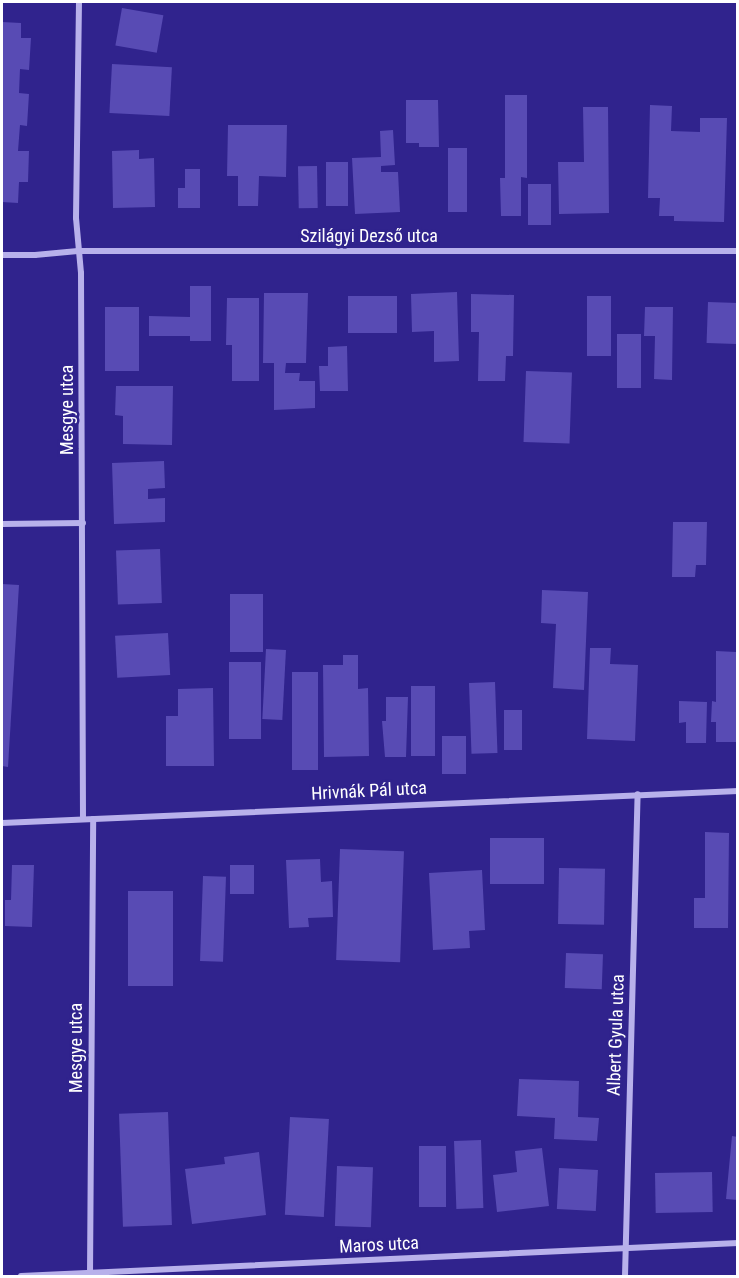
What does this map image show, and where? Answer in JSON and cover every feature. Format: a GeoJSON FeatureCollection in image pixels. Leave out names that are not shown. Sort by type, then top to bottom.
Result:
{"type":"FeatureCollection","features":[{"type":"Feature","properties":{"kind":"street","name":"Mesgye utca"},"geometry":{"type":"LineString","coordinates":[[79,2],[76,218],[83,523],[83,819]]}},
{"type":"Feature","properties":{"kind":"street","name":"Szilágyi Dezső utca"},"geometry":{"type":"LineString","coordinates":[[2,255],[35,255],[78,250],[738,251]]}},
{"type":"Feature","properties":{"kind":"street"},"geometry":{"type":"LineString","coordinates":[[2,524],[83,523]]}},
{"type":"Feature","properties":{"kind":"street","name":"Hrivnák Pál utca"},"geometry":{"type":"LineString","coordinates":[[2,823],[738,790]]}},
{"type":"Feature","properties":{"kind":"street","name":"Albert Gyula utca"},"geometry":{"type":"LineString","coordinates":[[625,1276],[638,794]]}},
{"type":"Feature","properties":{"kind":"street","name":"Mesgye utca"},"geometry":{"type":"LineString","coordinates":[[90,1275],[93,819]]}},
{"type":"Feature","properties":{"kind":"street","name":"Maros utca"},"geometry":{"type":"LineString","coordinates":[[21,1276],[90,1275],[738,1244]]}},
{"type":"Feature","properties":{"kind":"building"},"geometry":{"type":"Polygon","coordinates":[[[122,8],[163,15],[157,53],[115,45],[122,8]]]}},
{"type":"Feature","properties":{"kind":"building"},"geometry":{"type":"Polygon","coordinates":[[[2,22],[21,23],[21,38],[31,38],[29,70],[20,69],[19,93],[29,94],[27,126],[20,125],[18,151],[29,151],[28,182],[19,182],[18,203],[2,202],[2,22]]]}},
{"type":"Feature","properties":{"kind":"building"},"geometry":{"type":"Polygon","coordinates":[[[112,64],[172,67],[169,116],[109,113],[112,64]]]}},
{"type":"Feature","properties":{"kind":"building"},"geometry":{"type":"Polygon","coordinates":[[[505,95],[527,95],[527,178],[521,177],[521,216],[501,216],[500,178],[505,178],[505,95]]]}},
{"type":"Feature","properties":{"kind":"building"},"geometry":{"type":"Polygon","coordinates":[[[406,100],[438,100],[439,147],[419,147],[419,143],[406,143],[406,100]]]}},
{"type":"Feature","properties":{"kind":"building"},"geometry":{"type":"Polygon","coordinates":[[[650,105],[672,106],[671,131],[700,132],[700,118],[727,118],[724,222],[674,221],[674,216],[659,216],[660,198],[648,198],[650,105]]]}},
{"type":"Feature","properties":{"kind":"building"},"geometry":{"type":"Polygon","coordinates":[[[583,107],[608,107],[609,213],[559,214],[558,162],[584,162],[583,107]]]}},
{"type":"Feature","properties":{"kind":"building"},"geometry":{"type":"Polygon","coordinates":[[[228,125],[287,125],[286,177],[259,176],[258,206],[238,206],[238,176],[227,176],[228,125]]]}},
{"type":"Feature","properties":{"kind":"building"},"geometry":{"type":"Polygon","coordinates":[[[393,130],[395,165],[381,166],[381,172],[398,172],[400,212],[355,214],[352,158],[381,157],[380,131],[393,130]]]}},
{"type":"Feature","properties":{"kind":"building"},"geometry":{"type":"Polygon","coordinates":[[[448,148],[467,148],[467,212],[448,212],[448,148]]]}},
{"type":"Feature","properties":{"kind":"building"},"geometry":{"type":"Polygon","coordinates":[[[139,150],[139,159],[154,158],[155,207],[113,208],[112,151],[139,150]]]}},
{"type":"Feature","properties":{"kind":"building"},"geometry":{"type":"Polygon","coordinates":[[[326,162],[348,162],[348,206],[326,206],[326,162]]]}},
{"type":"Feature","properties":{"kind":"building"},"geometry":{"type":"Polygon","coordinates":[[[298,166],[317,166],[318,208],[299,208],[298,166]]]}},
{"type":"Feature","properties":{"kind":"building"},"geometry":{"type":"Polygon","coordinates":[[[185,169],[200,169],[200,208],[178,208],[178,188],[185,188],[185,169]]]}},
{"type":"Feature","properties":{"kind":"building"},"geometry":{"type":"Polygon","coordinates":[[[528,184],[551,184],[551,225],[528,225],[528,184]]]}},
{"type":"Feature","properties":{"kind":"building"},"geometry":{"type":"Polygon","coordinates":[[[190,286],[211,286],[211,341],[190,341],[190,336],[149,336],[149,316],[190,317],[190,286]]]}},
{"type":"Feature","properties":{"kind":"building"},"geometry":{"type":"Polygon","coordinates":[[[457,292],[459,361],[434,362],[434,331],[412,332],[411,294],[457,292]]]}},
{"type":"Feature","properties":{"kind":"building"},"geometry":{"type":"Polygon","coordinates":[[[264,293],[308,293],[306,363],[286,363],[285,373],[300,373],[299,381],[315,381],[315,408],[274,410],[274,363],[263,363],[264,293]]]}},
{"type":"Feature","properties":{"kind":"building"},"geometry":{"type":"Polygon","coordinates":[[[471,294],[514,295],[513,356],[506,356],[505,381],[478,381],[479,332],[471,332],[471,294]]]}},
{"type":"Feature","properties":{"kind":"building"},"geometry":{"type":"Polygon","coordinates":[[[348,296],[397,296],[397,333],[348,333],[348,296]]]}},
{"type":"Feature","properties":{"kind":"building"},"geometry":{"type":"Polygon","coordinates":[[[587,296],[611,296],[611,356],[587,356],[587,296]]]}},
{"type":"Feature","properties":{"kind":"building"},"geometry":{"type":"Polygon","coordinates":[[[227,298],[259,298],[259,381],[232,381],[232,345],[226,345],[227,298]]]}},
{"type":"Feature","properties":{"kind":"building"},"geometry":{"type":"Polygon","coordinates":[[[708,302],[738,303],[737,344],[707,343],[708,302]]]}},
{"type":"Feature","properties":{"kind":"building"},"geometry":{"type":"Polygon","coordinates":[[[105,307],[139,307],[139,371],[105,371],[105,307]]]}},
{"type":"Feature","properties":{"kind":"building"},"geometry":{"type":"Polygon","coordinates":[[[645,307],[673,307],[672,380],[654,379],[655,336],[644,336],[645,307]]]}},
{"type":"Feature","properties":{"kind":"building"},"geometry":{"type":"Polygon","coordinates":[[[617,334],[641,334],[641,388],[617,388],[617,334]]]}},
{"type":"Feature","properties":{"kind":"building"},"geometry":{"type":"Polygon","coordinates":[[[347,346],[348,391],[320,391],[319,366],[328,366],[328,347],[347,346]]]}},
{"type":"Feature","properties":{"kind":"building"},"geometry":{"type":"Polygon","coordinates":[[[526,371],[572,373],[569,444],[524,442],[526,371]]]}},
{"type":"Feature","properties":{"kind":"building"},"geometry":{"type":"Polygon","coordinates":[[[116,386],[173,386],[172,445],[123,444],[123,416],[115,415],[116,386]]]}},
{"type":"Feature","properties":{"kind":"building"},"geometry":{"type":"Polygon","coordinates":[[[164,461],[165,488],[148,489],[148,499],[165,498],[165,522],[114,524],[112,463],[164,461]]]}},
{"type":"Feature","properties":{"kind":"building"},"geometry":{"type":"Polygon","coordinates":[[[673,522],[707,522],[706,565],[696,565],[695,577],[672,577],[673,522]]]}},
{"type":"Feature","properties":{"kind":"building"},"geometry":{"type":"Polygon","coordinates":[[[160,549],[162,603],[118,605],[116,551],[160,549]]]}},
{"type":"Feature","properties":{"kind":"building"},"geometry":{"type":"Polygon","coordinates":[[[2,584],[19,585],[8,767],[2,766],[2,584]]]}},
{"type":"Feature","properties":{"kind":"building"},"geometry":{"type":"Polygon","coordinates":[[[542,590],[588,592],[584,690],[553,688],[556,624],[541,623],[542,590]]]}},
{"type":"Feature","properties":{"kind":"building"},"geometry":{"type":"Polygon","coordinates":[[[230,594],[263,594],[263,652],[230,652],[230,594]]]}},
{"type":"Feature","properties":{"kind":"building"},"geometry":{"type":"Polygon","coordinates":[[[168,633],[170,675],[117,678],[115,636],[168,633]]]}},
{"type":"Feature","properties":{"kind":"building"},"geometry":{"type":"Polygon","coordinates":[[[590,648],[611,648],[610,664],[638,665],[635,741],[587,739],[590,648]]]}},
{"type":"Feature","properties":{"kind":"building"},"geometry":{"type":"Polygon","coordinates":[[[266,649],[286,650],[282,720],[262,719],[266,649]]]}},
{"type":"Feature","properties":{"kind":"building"},"geometry":{"type":"Polygon","coordinates":[[[716,651],[736,652],[738,742],[716,742],[716,722],[711,722],[712,701],[716,702],[716,651]]]}},
{"type":"Feature","properties":{"kind":"building"},"geometry":{"type":"Polygon","coordinates":[[[343,655],[358,655],[358,689],[368,688],[369,756],[324,757],[323,665],[343,665],[343,655]]]}},
{"type":"Feature","properties":{"kind":"building"},"geometry":{"type":"Polygon","coordinates":[[[229,662],[261,662],[261,739],[229,739],[229,662]]]}},
{"type":"Feature","properties":{"kind":"building"},"geometry":{"type":"Polygon","coordinates":[[[292,672],[318,672],[318,770],[292,770],[292,672]]]}},
{"type":"Feature","properties":{"kind":"building"},"geometry":{"type":"Polygon","coordinates":[[[495,682],[497,753],[471,754],[469,683],[495,682]]]}},
{"type":"Feature","properties":{"kind":"building"},"geometry":{"type":"Polygon","coordinates":[[[411,686],[435,686],[435,756],[411,756],[411,686]]]}},
{"type":"Feature","properties":{"kind":"building"},"geometry":{"type":"Polygon","coordinates":[[[213,688],[214,766],[166,766],[166,716],[178,716],[178,689],[213,688]]]}},
{"type":"Feature","properties":{"kind":"building"},"geometry":{"type":"Polygon","coordinates":[[[386,697],[408,697],[406,757],[385,757],[382,721],[386,721],[386,697]]]}},
{"type":"Feature","properties":{"kind":"building"},"geometry":{"type":"Polygon","coordinates":[[[679,701],[707,702],[706,743],[686,743],[686,722],[679,723],[679,701]]]}},
{"type":"Feature","properties":{"kind":"building"},"geometry":{"type":"Polygon","coordinates":[[[504,710],[522,710],[522,750],[504,750],[504,710]]]}},
{"type":"Feature","properties":{"kind":"building"},"geometry":{"type":"Polygon","coordinates":[[[442,736],[466,736],[466,774],[442,774],[442,736]]]}},
{"type":"Feature","properties":{"kind":"building"},"geometry":{"type":"Polygon","coordinates":[[[705,832],[729,833],[728,928],[694,928],[694,898],[705,898],[705,832]]]}},
{"type":"Feature","properties":{"kind":"building"},"geometry":{"type":"Polygon","coordinates":[[[490,838],[544,838],[544,884],[490,884],[490,838]]]}},
{"type":"Feature","properties":{"kind":"building"},"geometry":{"type":"Polygon","coordinates":[[[340,849],[404,851],[400,962],[336,960],[340,849]]]}},
{"type":"Feature","properties":{"kind":"building"},"geometry":{"type":"Polygon","coordinates":[[[320,859],[321,882],[332,881],[333,917],[308,918],[309,927],[289,928],[286,860],[320,859]]]}},
{"type":"Feature","properties":{"kind":"building"},"geometry":{"type":"Polygon","coordinates":[[[12,865],[34,865],[32,927],[5,926],[5,900],[11,900],[12,865]]]}},
{"type":"Feature","properties":{"kind":"building"},"geometry":{"type":"Polygon","coordinates":[[[230,865],[254,865],[254,894],[230,894],[230,865]]]}},
{"type":"Feature","properties":{"kind":"building"},"geometry":{"type":"Polygon","coordinates":[[[559,868],[605,869],[604,925],[558,924],[559,868]]]}},
{"type":"Feature","properties":{"kind":"building"},"geometry":{"type":"Polygon","coordinates":[[[482,870],[485,930],[469,931],[470,948],[433,950],[429,873],[482,870]]]}},
{"type":"Feature","properties":{"kind":"building"},"geometry":{"type":"Polygon","coordinates":[[[203,876],[226,877],[223,962],[200,961],[203,876]]]}},
{"type":"Feature","properties":{"kind":"building"},"geometry":{"type":"Polygon","coordinates":[[[128,891],[173,891],[173,986],[128,986],[128,891]]]}},
{"type":"Feature","properties":{"kind":"building"},"geometry":{"type":"Polygon","coordinates":[[[566,953],[603,954],[602,989],[565,988],[566,953]]]}},
{"type":"Feature","properties":{"kind":"building"},"geometry":{"type":"Polygon","coordinates":[[[519,1079],[579,1081],[578,1117],[599,1118],[597,1141],[554,1139],[555,1118],[517,1116],[519,1079]]]}},
{"type":"Feature","properties":{"kind":"building"},"geometry":{"type":"Polygon","coordinates":[[[168,1112],[172,1225],[123,1227],[119,1114],[168,1112]]]}},
{"type":"Feature","properties":{"kind":"building"},"geometry":{"type":"Polygon","coordinates":[[[290,1117],[329,1119],[324,1217],[285,1215],[290,1117]]]}},
{"type":"Feature","properties":{"kind":"building"},"geometry":{"type":"Polygon","coordinates":[[[732,1136],[738,1137],[738,1200],[726,1199],[732,1136]]]}},
{"type":"Feature","properties":{"kind":"building"},"geometry":{"type":"Polygon","coordinates":[[[481,1140],[483,1208],[456,1209],[454,1141],[481,1140]]]}},
{"type":"Feature","properties":{"kind":"building"},"geometry":{"type":"Polygon","coordinates":[[[419,1146],[446,1146],[446,1207],[419,1207],[419,1146]]]}},
{"type":"Feature","properties":{"kind":"building"},"geometry":{"type":"Polygon","coordinates":[[[542,1148],[549,1206],[497,1212],[493,1175],[517,1172],[515,1151],[542,1148]]]}},
{"type":"Feature","properties":{"kind":"building"},"geometry":{"type":"Polygon","coordinates":[[[259,1152],[266,1215],[192,1224],[185,1169],[225,1164],[224,1157],[259,1152]]]}},
{"type":"Feature","properties":{"kind":"building"},"geometry":{"type":"Polygon","coordinates":[[[337,1166],[373,1167],[371,1227],[335,1226],[337,1166]]]}},
{"type":"Feature","properties":{"kind":"building"},"geometry":{"type":"Polygon","coordinates":[[[559,1168],[598,1170],[596,1211],[557,1209],[559,1168]]]}},
{"type":"Feature","properties":{"kind":"building"},"geometry":{"type":"Polygon","coordinates":[[[712,1172],[713,1212],[656,1213],[655,1173],[712,1172]]]}}]}
